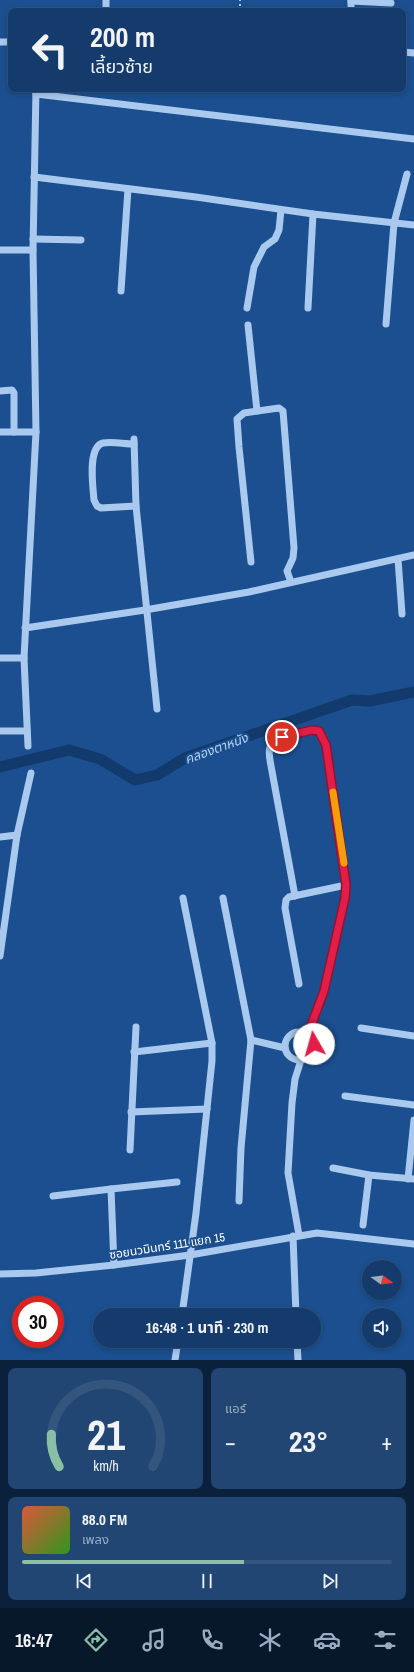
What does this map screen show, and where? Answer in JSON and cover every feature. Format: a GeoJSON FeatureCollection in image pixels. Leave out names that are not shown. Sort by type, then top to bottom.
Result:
{"type":"FeatureCollection","features":[{"type":"Feature","properties":{"kind":"street"},"geometry":{"type":"LineString","coordinates":[[351,1],[391,3]]}},
{"type":"Feature","properties":{"kind":"street"},"geometry":{"type":"LineString","coordinates":[[28,746],[24,658],[36,432],[33,250],[36,92]]}},
{"type":"Feature","properties":{"kind":"street"},"geometry":{"type":"LineString","coordinates":[[44,92],[414,139]]}},
{"type":"Feature","properties":{"kind":"street"},"geometry":{"type":"LineString","coordinates":[[386,324],[394,223],[407,174]]}},
{"type":"Feature","properties":{"kind":"street"},"geometry":{"type":"LineString","coordinates":[[34,177],[281,210],[414,225]]}},
{"type":"Feature","properties":{"kind":"street"},"geometry":{"type":"LineString","coordinates":[[121,291],[128,189]]}},
{"type":"Feature","properties":{"kind":"street"},"geometry":{"type":"LineString","coordinates":[[247,308],[254,267],[264,248],[275,239],[279,230],[281,210]]}},
{"type":"Feature","properties":{"kind":"street"},"geometry":{"type":"LineString","coordinates":[[308,308],[313,214]]}},
{"type":"Feature","properties":{"kind":"street"},"geometry":{"type":"LineString","coordinates":[[33,239],[81,240]]}},
{"type":"Feature","properties":{"kind":"street"},"geometry":{"type":"LineString","coordinates":[[0,250],[33,250]]}},
{"type":"Feature","properties":{"kind":"street"},"geometry":{"type":"LineString","coordinates":[[248,325],[257,411]]}},
{"type":"Feature","properties":{"kind":"street"},"geometry":{"type":"LineString","coordinates":[[0,391],[12,390],[14,393],[14,432]]}},
{"type":"Feature","properties":{"kind":"street"},"geometry":{"type":"LineString","coordinates":[[251,562],[238,447],[237,419],[244,412],[279,408],[283,411],[294,548],[293,558],[288,571],[291,582]]}},
{"type":"Feature","properties":{"kind":"street"},"geometry":{"type":"LineString","coordinates":[[0,432],[36,432]]}},
{"type":"Feature","properties":{"kind":"street"},"geometry":{"type":"LineString","coordinates":[[136,506],[101,508],[94,500],[92,458],[95,448],[102,443],[134,441],[136,506],[145,610],[157,709]]}},
{"type":"Feature","properties":{"kind":"street"},"geometry":{"type":"LineString","coordinates":[[25,628],[145,610],[249,592],[414,555]]}},
{"type":"Feature","properties":{"kind":"street"},"geometry":{"type":"LineString","coordinates":[[398,559],[402,614]]}},
{"type":"Feature","properties":{"kind":"street"},"geometry":{"type":"LineString","coordinates":[[0,658],[24,658]]}},
{"type":"Feature","properties":{"kind":"street"},"geometry":{"type":"LineString","coordinates":[[295,896],[271,766],[270,747],[273,742],[282,737],[312,730],[319,731],[326,745],[346,885],[345,898],[324,991],[308,1034]]}},
{"type":"Feature","properties":{"kind":"street"},"geometry":{"type":"LineString","coordinates":[[0,731],[27,731]]}},
{"type":"Feature","properties":{"kind":"street"},"geometry":{"type":"LineString","coordinates":[[0,956],[2,925],[17,835],[31,773]]}},
{"type":"Feature","properties":{"kind":"street"},"geometry":{"type":"LineString","coordinates":[[0,837],[17,835]]}},
{"type":"Feature","properties":{"kind":"street"},"geometry":{"type":"LineString","coordinates":[[299,984],[285,908],[286,900],[295,896],[346,885]]}},
{"type":"Feature","properties":{"kind":"street"},"geometry":{"type":"LineString","coordinates":[[183,898],[212,1043],[207,1109],[183,1308]]}},
{"type":"Feature","properties":{"kind":"street"},"geometry":{"type":"LineString","coordinates":[[223,898],[251,1040],[241,1148],[239,1201]]}},
{"type":"Feature","properties":{"kind":"street"},"geometry":{"type":"LineString","coordinates":[[130,1150],[136,1027]]}},
{"type":"Feature","properties":{"kind":"street"},"geometry":{"type":"LineString","coordinates":[[361,1028],[414,1036]]}},
{"type":"Feature","properties":{"kind":"street"},"geometry":{"type":"LineString","coordinates":[[298,1031],[308,1034],[314,1044],[313,1050],[306,1059],[301,1060],[290,1057],[285,1048],[285,1042],[292,1033],[298,1031]]}},
{"type":"Feature","properties":{"kind":"street"},"geometry":{"type":"LineString","coordinates":[[251,1040],[285,1048]]}},
{"type":"Feature","properties":{"kind":"street"},"geometry":{"type":"LineString","coordinates":[[134,1052],[212,1043]]}},
{"type":"Feature","properties":{"kind":"street"},"geometry":{"type":"LineString","coordinates":[[296,1308],[296,1235],[288,1173],[292,1103],[295,1079],[301,1060]]}},
{"type":"Feature","properties":{"kind":"street"},"geometry":{"type":"LineString","coordinates":[[345,1096],[414,1105]]}},
{"type":"Feature","properties":{"kind":"street"},"geometry":{"type":"LineString","coordinates":[[132,1112],[207,1109]]}},
{"type":"Feature","properties":{"kind":"street"},"geometry":{"type":"LineString","coordinates":[[333,1168],[369,1175],[411,1179],[414,1120]]}},
{"type":"Feature","properties":{"kind":"street"},"geometry":{"type":"LineString","coordinates":[[363,1225],[369,1175]]}},
{"type":"Feature","properties":{"kind":"street"},"geometry":{"type":"LineString","coordinates":[[53,1196],[177,1182]]}},
{"type":"Feature","properties":{"kind":"street"},"geometry":{"type":"LineString","coordinates":[[111,1189],[114,1265]]}},
{"type":"Feature","properties":{"kind":"street","name":"ซอยนวมินทร์ 111 แยก 15"},"geometry":{"type":"LineString","coordinates":[[0,1274],[36,1273],[114,1265],[190,1254],[296,1235],[317,1233],[337,1234],[414,1244]]}},
{"type":"Feature","properties":{"kind":"street"},"geometry":{"type":"LineString","coordinates":[[175,1360],[177,1348]]}},
{"type":"Feature","properties":{"kind":"street"},"geometry":{"type":"LineString","coordinates":[[297,1348],[298,1360]]}},
{"type":"Feature","properties":{"kind":"waterway","name":"คลองตาหนัง"},"geometry":{"type":"LineString","coordinates":[[0,767],[69,750],[100,759],[135,780],[157,775],[185,758],[352,700],[370,701],[414,692]]}},
{"type":"Feature","properties":{"kind":"slow traffic"},"geometry":{"type":"LineString","coordinates":[[333,792],[344,863]]}},
{"type":"Feature","properties":{"kind":"route"},"geometry":{"type":"LineString","coordinates":[[282,737],[312,730],[319,731],[323,737],[326,745],[345,873],[345,898],[324,991],[308,1034],[314,1044]]}}]}
